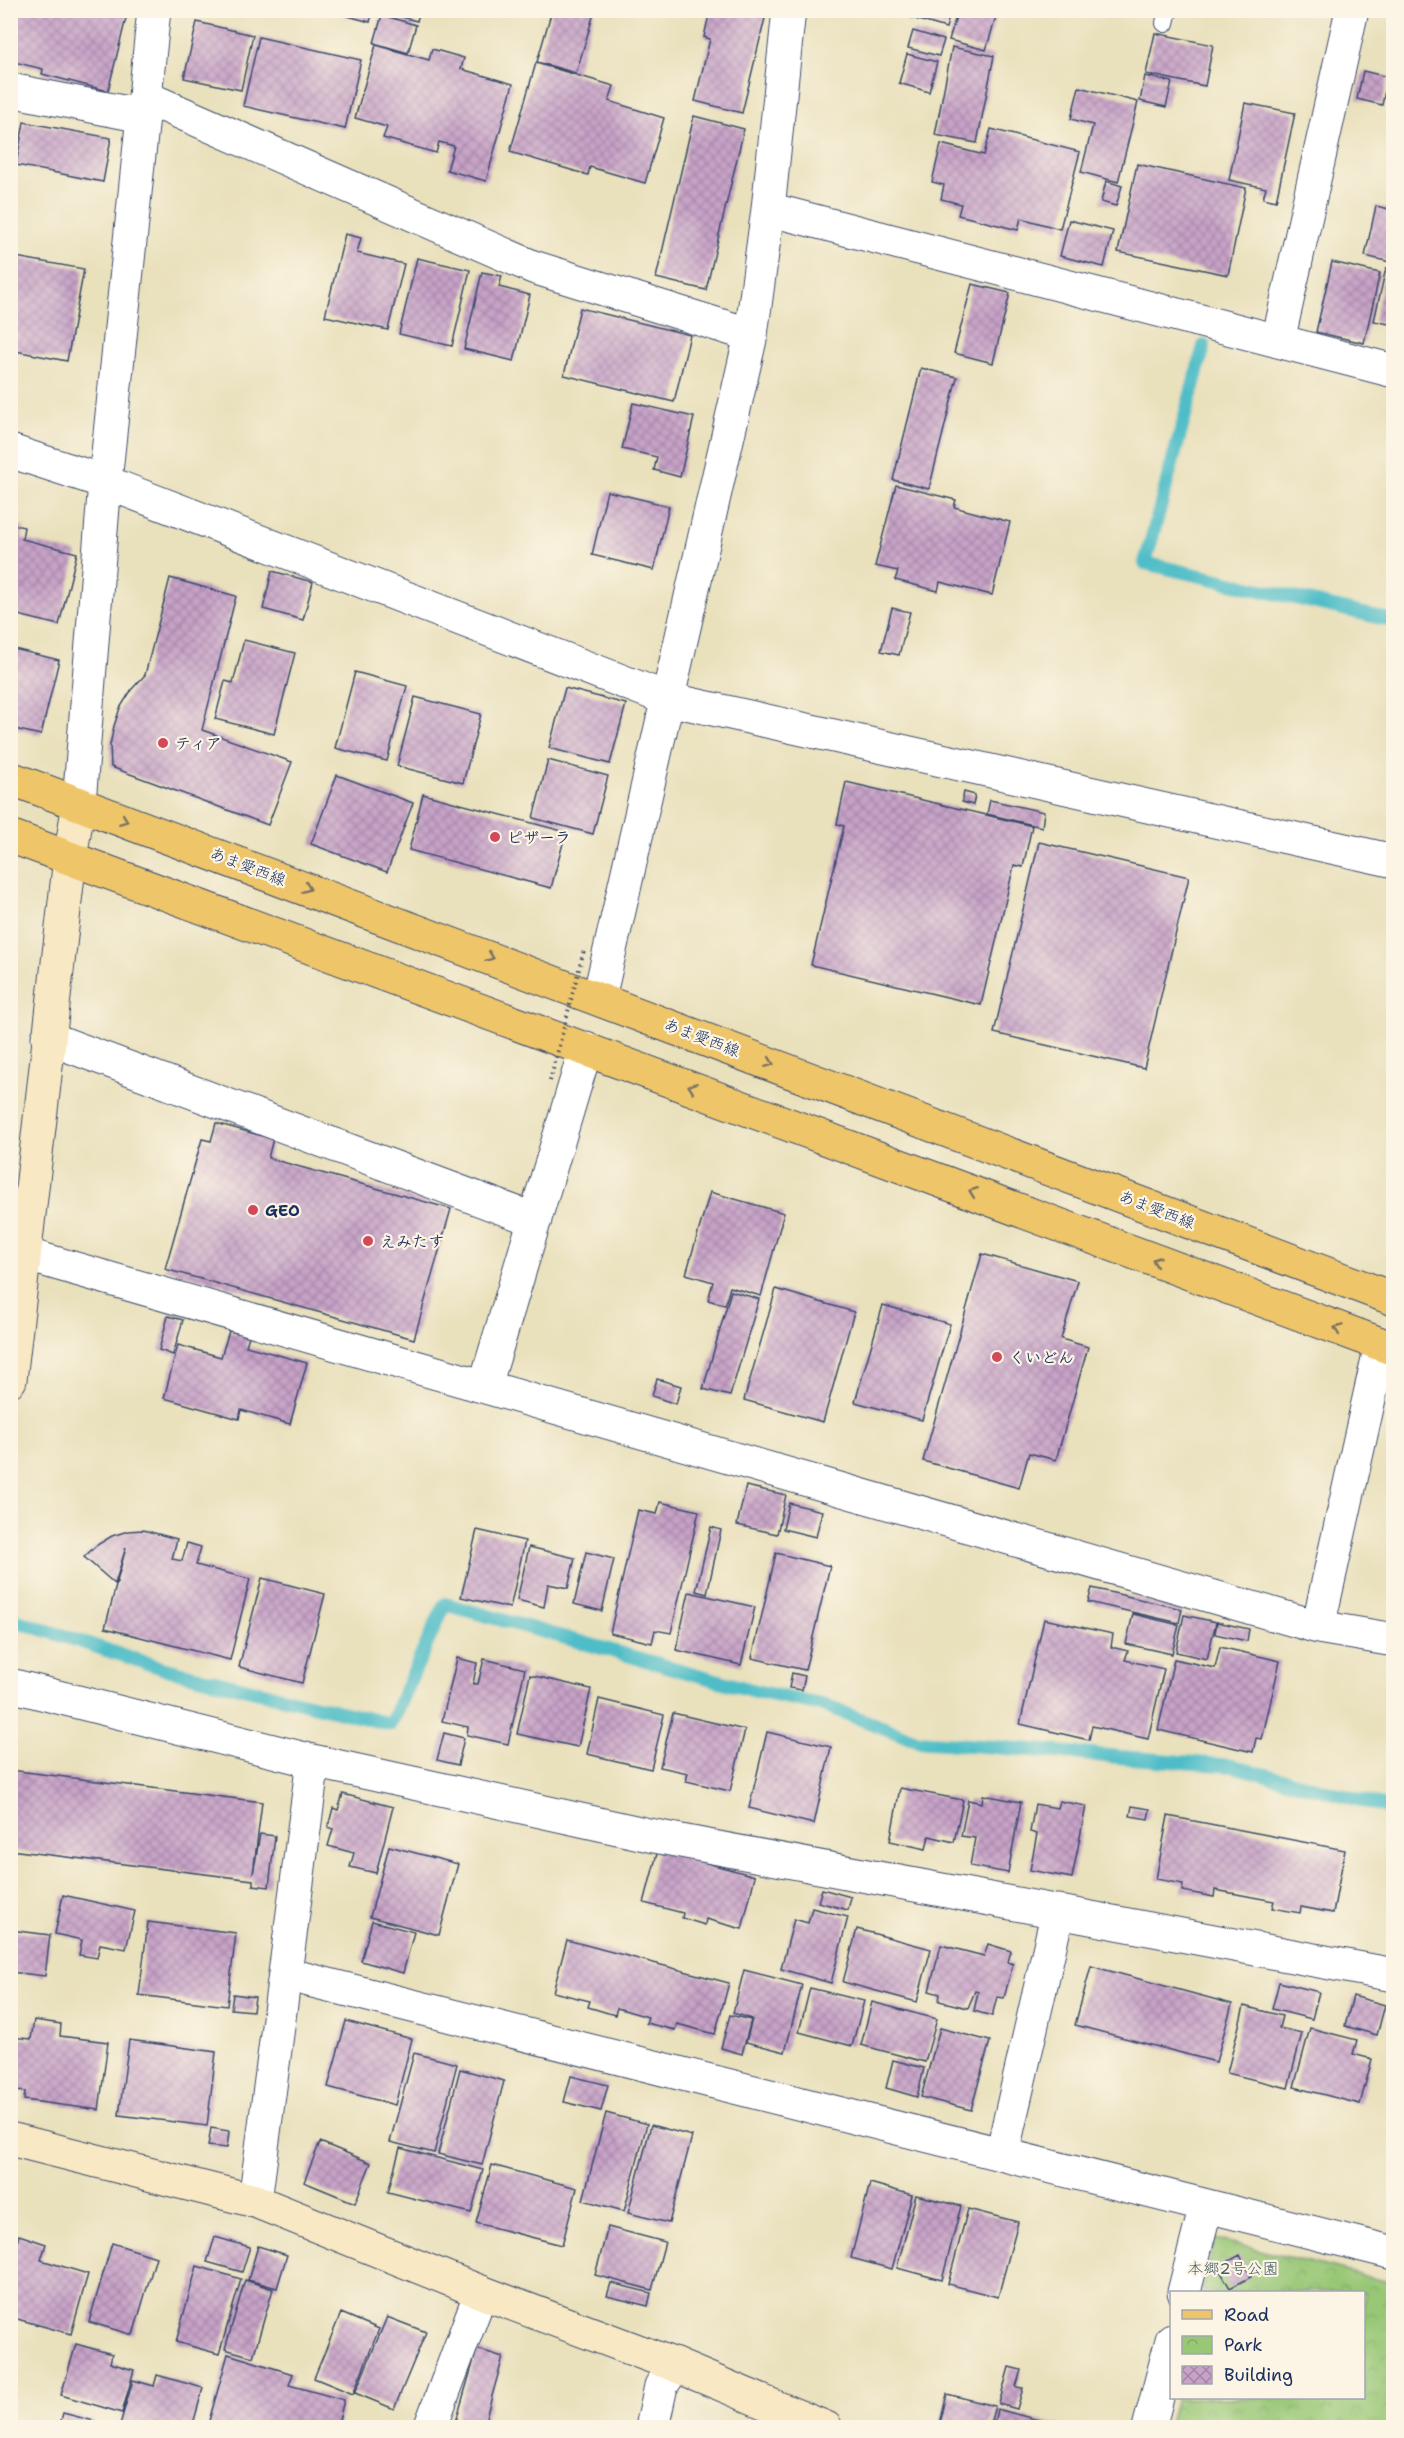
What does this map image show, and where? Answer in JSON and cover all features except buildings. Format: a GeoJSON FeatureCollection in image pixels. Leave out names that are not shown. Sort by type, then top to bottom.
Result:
{"type":"FeatureCollection","features":[{"type":"Feature","properties":{"kind":"main road","name":"あま愛西線"},"geometry":{"type":"LineString","coordinates":[[10,778],[1394,1299]]}},
{"type":"Feature","properties":{"kind":"main road"},"geometry":{"type":"LineString","coordinates":[[10,836],[1387,1347]]}},
{"type":"Feature","properties":{"kind":"street"},"geometry":{"type":"LineString","coordinates":[[10,1380],[17,1252],[79,803],[105,482],[154,10]]}},
{"type":"Feature","properties":{"kind":"street"},"geometry":{"type":"LineString","coordinates":[[599,998],[751,335],[768,209],[789,10]]}},
{"type":"Feature","properties":{"kind":"street"},"geometry":{"type":"LineString","coordinates":[[1278,341],[1352,10]]}},
{"type":"Feature","properties":{"kind":"street"},"geometry":{"type":"LineString","coordinates":[[10,90],[144,107],[533,267],[751,335]]}},
{"type":"Feature","properties":{"kind":"street"},"geometry":{"type":"LineString","coordinates":[[768,209],[1394,371]]}},
{"type":"Feature","properties":{"kind":"street"},"geometry":{"type":"LineString","coordinates":[[10,451],[105,482],[668,699],[1394,861]]}},
{"type":"Feature","properties":{"kind":"street"},"geometry":{"type":"LineString","coordinates":[[48,1038],[535,1220]]}},
{"type":"Feature","properties":{"kind":"street"},"geometry":{"type":"LineString","coordinates":[[485,1386],[586,1048]]}},
{"type":"Feature","properties":{"kind":"street"},"geometry":{"type":"LineString","coordinates":[[17,1252],[1318,1627],[1394,1640]]}},
{"type":"Feature","properties":{"kind":"street"},"geometry":{"type":"LineString","coordinates":[[1318,1627],[1387,1347]]}},
{"type":"Feature","properties":{"kind":"street"},"geometry":{"type":"LineString","coordinates":[[10,1685],[313,1761],[649,1835],[1394,1975]]}},
{"type":"Feature","properties":{"kind":"street"},"geometry":{"type":"LineString","coordinates":[[255,2201],[313,1761]]}},
{"type":"Feature","properties":{"kind":"street"},"geometry":{"type":"LineString","coordinates":[[1002,2154],[1058,1911]]}},
{"type":"Feature","properties":{"kind":"street"},"geometry":{"type":"LineString","coordinates":[[285,1974],[1394,2253]]}},
{"type":"Feature","properties":{"kind":"street"},"geometry":{"type":"LineString","coordinates":[[10,2139],[255,2201],[481,2292],[675,2365],[826,2427]]}},
{"type":"Feature","properties":{"kind":"street"},"geometry":{"type":"LineString","coordinates":[[1184,2291],[1206,2206]]}},
{"type":"Feature","properties":{"kind":"street"},"geometry":{"type":"LineString","coordinates":[[430,2427],[481,2292]]}},
{"type":"Feature","properties":{"kind":"street"},"geometry":{"type":"LineString","coordinates":[[1149,2427],[1170,2348]]}},
{"type":"Feature","properties":{"kind":"street"},"geometry":{"type":"LineString","coordinates":[[652,2427],[661,2386],[675,2365]]}},
{"type":"Feature","properties":{"kind":"path"},"geometry":{"type":"LineString","coordinates":[[550,1080],[584,950]]}},
{"type":"Feature","properties":{"kind":"green space","name":"本郷2号公園"},"geometry":{"type":"Polygon","coordinates":[[[1215,2239],[1393,2283],[1393,2427],[1168,2428],[1176,2399],[1365,2399],[1365,2291],[1202,2291],[1215,2239]]]}},
{"type":"Feature","properties":{"kind":"waterway"},"geometry":{"type":"LineString","coordinates":[[1204,346],[1145,563],[1394,621]]}},
{"type":"Feature","properties":{"kind":"waterway"},"geometry":{"type":"LineString","coordinates":[[14,1620],[162,1668],[390,1724],[445,1604],[755,1691],[826,1706],[919,1741],[1233,1766],[1394,1809]]}},
{"type":"Feature","properties":{"kind":"place","name":"ティア"},"geometry":{"type":"Point","coordinates":[163,743]}},
{"type":"Feature","properties":{"kind":"place","name":"ピザーラ"},"geometry":{"type":"Point","coordinates":[495,837]}},
{"type":"Feature","properties":{"kind":"place","name":"GEO"},"geometry":{"type":"Point","coordinates":[253,1210]}},
{"type":"Feature","properties":{"kind":"place","name":"えみたす"},"geometry":{"type":"Point","coordinates":[368,1241]}},
{"type":"Feature","properties":{"kind":"place","name":"くいどん"},"geometry":{"type":"Point","coordinates":[997,1357]}}]}
